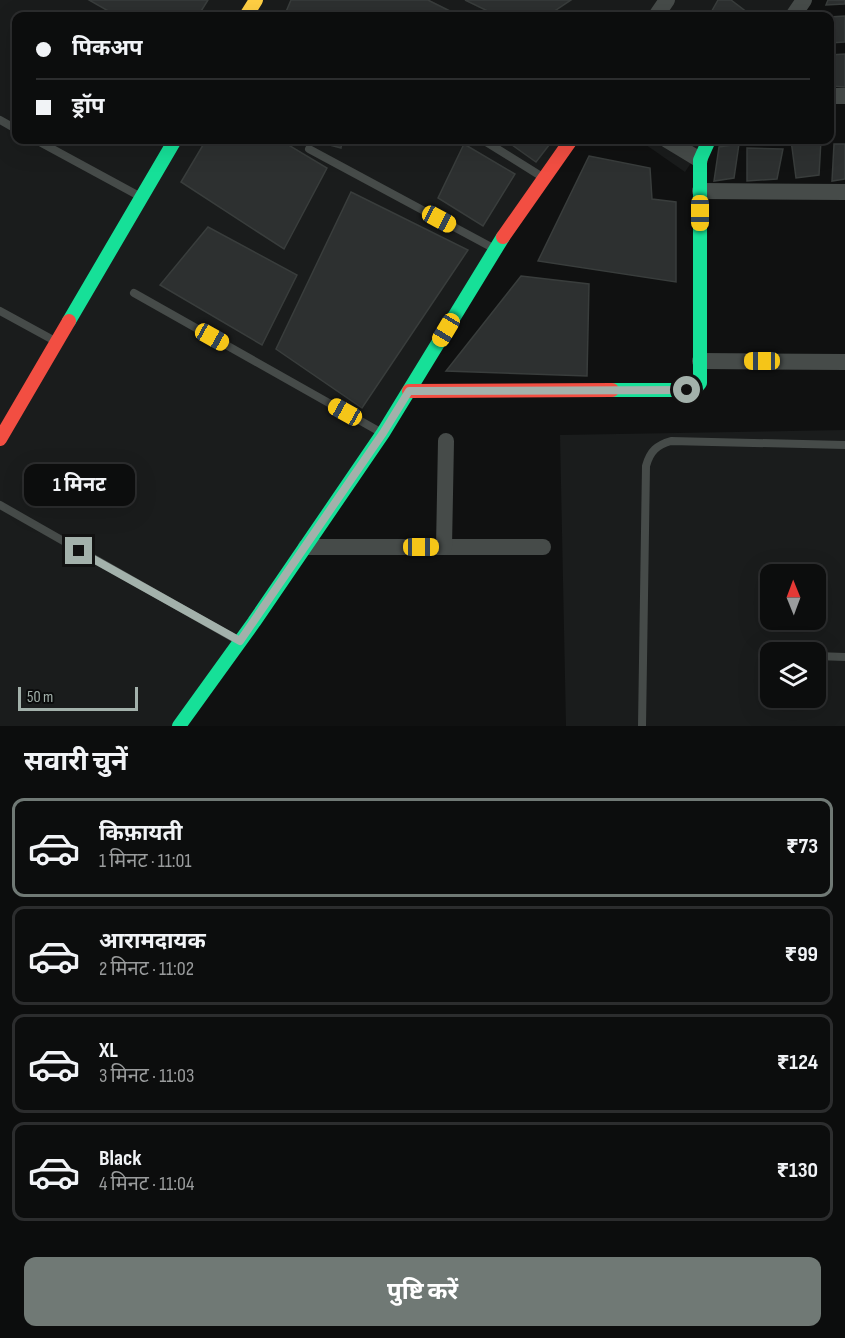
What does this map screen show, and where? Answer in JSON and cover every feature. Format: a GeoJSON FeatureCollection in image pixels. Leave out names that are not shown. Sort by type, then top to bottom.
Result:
{"type":"FeatureCollection","features":[{"type":"Feature","properties":{"kind":"street"},"geometry":{"type":"LineString","coordinates":[[0,439],[172,144]]}},
{"type":"Feature","properties":{"kind":"street"},"geometry":{"type":"LineString","coordinates":[[179,726],[306,547],[383,433],[495,249],[568,144]]}},
{"type":"Feature","properties":{"kind":"street"},"geometry":{"type":"LineString","coordinates":[[674,144],[700,160]]}},
{"type":"Feature","properties":{"kind":"street"},"geometry":{"type":"LineString","coordinates":[[409,391],[687,390],[696,388],[700,383],[700,160],[706,144]]}},
{"type":"Feature","properties":{"kind":"street"},"geometry":{"type":"LineString","coordinates":[[700,191],[845,192]]}},
{"type":"Feature","properties":{"kind":"street"},"geometry":{"type":"LineString","coordinates":[[700,361],[845,362]]}},
{"type":"Feature","properties":{"kind":"street"},"geometry":{"type":"LineString","coordinates":[[444,547],[446,441]]}},
{"type":"Feature","properties":{"kind":"street"},"geometry":{"type":"LineString","coordinates":[[306,547],[543,547]]}},
{"type":"Feature","properties":{"kind":"lane"},"geometry":{"type":"LineString","coordinates":[[43,144],[141,197]]}},
{"type":"Feature","properties":{"kind":"lane"},"geometry":{"type":"LineString","coordinates":[[489,144],[544,178]]}},
{"type":"Feature","properties":{"kind":"lane"},"geometry":{"type":"LineString","coordinates":[[309,149],[495,249]]}},
{"type":"Feature","properties":{"kind":"lane"},"geometry":{"type":"LineString","coordinates":[[134,293],[383,433]]}},
{"type":"Feature","properties":{"kind":"lane"},"geometry":{"type":"LineString","coordinates":[[0,311],[57,342]]}},
{"type":"Feature","properties":{"kind":"lane"},"geometry":{"type":"LineString","coordinates":[[642,726],[646,466],[649,455],[659,444],[672,441],[845,445]]}},
{"type":"Feature","properties":{"kind":"lane"},"geometry":{"type":"LineString","coordinates":[[0,505],[240,641]]}},
{"type":"Feature","properties":{"kind":"lane"},"geometry":{"type":"LineString","coordinates":[[826,656],[845,657]]}},
{"type":"Feature","properties":{"kind":"shaded area"},"geometry":{"type":"Polygon","coordinates":[[[0,0],[795,0],[788,12],[12,12],[12,144],[575,144],[176,726],[0,726],[0,0]]]}},
{"type":"Feature","properties":{"kind":"shaded area"},"geometry":{"type":"Polygon","coordinates":[[[645,144],[703,144],[685,172],[645,144]]]}},
{"type":"Feature","properties":{"kind":"shaded area"},"geometry":{"type":"Polygon","coordinates":[[[845,430],[845,726],[566,726],[560,435],[845,430]]]}},
{"type":"Feature","properties":{"kind":"building"},"geometry":{"type":"Polygon","coordinates":[[[89,0],[208,0],[200,12],[110,12],[89,0]]]}},
{"type":"Feature","properties":{"kind":"building"},"geometry":{"type":"Polygon","coordinates":[[[291,0],[428,0],[452,12],[286,12],[291,0]]]}},
{"type":"Feature","properties":{"kind":"building"},"geometry":{"type":"Polygon","coordinates":[[[465,0],[571,0],[553,12],[490,12],[465,0]]]}},
{"type":"Feature","properties":{"kind":"building"},"geometry":{"type":"Polygon","coordinates":[[[718,0],[731,0],[747,12],[711,12],[718,0]]]}},
{"type":"Feature","properties":{"kind":"building"},"geometry":{"type":"Polygon","coordinates":[[[828,0],[845,0],[845,4],[826,5],[828,0]]]}},
{"type":"Feature","properties":{"kind":"building"},"geometry":{"type":"Polygon","coordinates":[[[845,16],[845,42],[834,43],[834,17],[845,16]]]}},
{"type":"Feature","properties":{"kind":"building"},"geometry":{"type":"Polygon","coordinates":[[[845,54],[845,87],[834,86],[834,55],[845,54]]]}},
{"type":"Feature","properties":{"kind":"building"},"geometry":{"type":"Polygon","coordinates":[[[204,144],[287,144],[327,168],[284,249],[181,182],[204,144]]]}},
{"type":"Feature","properties":{"kind":"building"},"geometry":{"type":"Polygon","coordinates":[[[326,144],[342,144],[341,148],[326,144]]]}},
{"type":"Feature","properties":{"kind":"building"},"geometry":{"type":"Polygon","coordinates":[[[464,144],[515,174],[483,226],[438,198],[464,144]]]}},
{"type":"Feature","properties":{"kind":"building"},"geometry":{"type":"Polygon","coordinates":[[[511,144],[550,144],[536,162],[511,144]]]}},
{"type":"Feature","properties":{"kind":"building"},"geometry":{"type":"Polygon","coordinates":[[[739,144],[734,178],[714,181],[719,147],[739,144]]]}},
{"type":"Feature","properties":{"kind":"building"},"geometry":{"type":"Polygon","coordinates":[[[792,144],[821,144],[819,175],[796,178],[792,144]]]}},
{"type":"Feature","properties":{"kind":"building"},"geometry":{"type":"Polygon","coordinates":[[[834,144],[845,144],[845,179],[832,181],[834,144]]]}},
{"type":"Feature","properties":{"kind":"building"},"geometry":{"type":"Polygon","coordinates":[[[747,148],[783,149],[777,179],[747,181],[747,148]]]}},
{"type":"Feature","properties":{"kind":"building"},"geometry":{"type":"Polygon","coordinates":[[[589,156],[650,168],[652,199],[676,202],[676,282],[538,261],[589,156]]]}},
{"type":"Feature","properties":{"kind":"building"},"geometry":{"type":"Polygon","coordinates":[[[351,192],[468,250],[362,408],[276,349],[351,192]]]}},
{"type":"Feature","properties":{"kind":"building"},"geometry":{"type":"Polygon","coordinates":[[[208,227],[297,275],[262,345],[160,285],[208,227]]]}},
{"type":"Feature","properties":{"kind":"building"},"geometry":{"type":"Polygon","coordinates":[[[521,276],[589,284],[587,376],[446,371],[521,276]]]}},
{"type":"Feature","properties":{"kind":"traffic: fast"},"geometry":{"type":"LineString","coordinates":[[69,321],[173,144]]}},
{"type":"Feature","properties":{"kind":"traffic: fast"},"geometry":{"type":"LineString","coordinates":[[612,390],[687,390],[696,388],[700,383],[700,160],[707,144]]}},
{"type":"Feature","properties":{"kind":"traffic: fast"},"geometry":{"type":"LineString","coordinates":[[179,726],[254,622],[383,433],[503,237]]}},
{"type":"Feature","properties":{"kind":"traffic: slow"},"geometry":{"type":"LineString","coordinates":[[248,12],[256,0]]}},
{"type":"Feature","properties":{"kind":"traffic: jam"},"geometry":{"type":"LineString","coordinates":[[503,237],[568,144]]}},
{"type":"Feature","properties":{"kind":"traffic: jam"},"geometry":{"type":"LineString","coordinates":[[0,439],[69,321]]}},
{"type":"Feature","properties":{"kind":"traffic: jam"},"geometry":{"type":"LineString","coordinates":[[409,391],[612,390]]}},
{"type":"Feature","properties":{"kind":"route"},"geometry":{"type":"LineString","coordinates":[[79,551],[177,608],[240,641],[306,547],[409,391],[687,390]]}}]}
